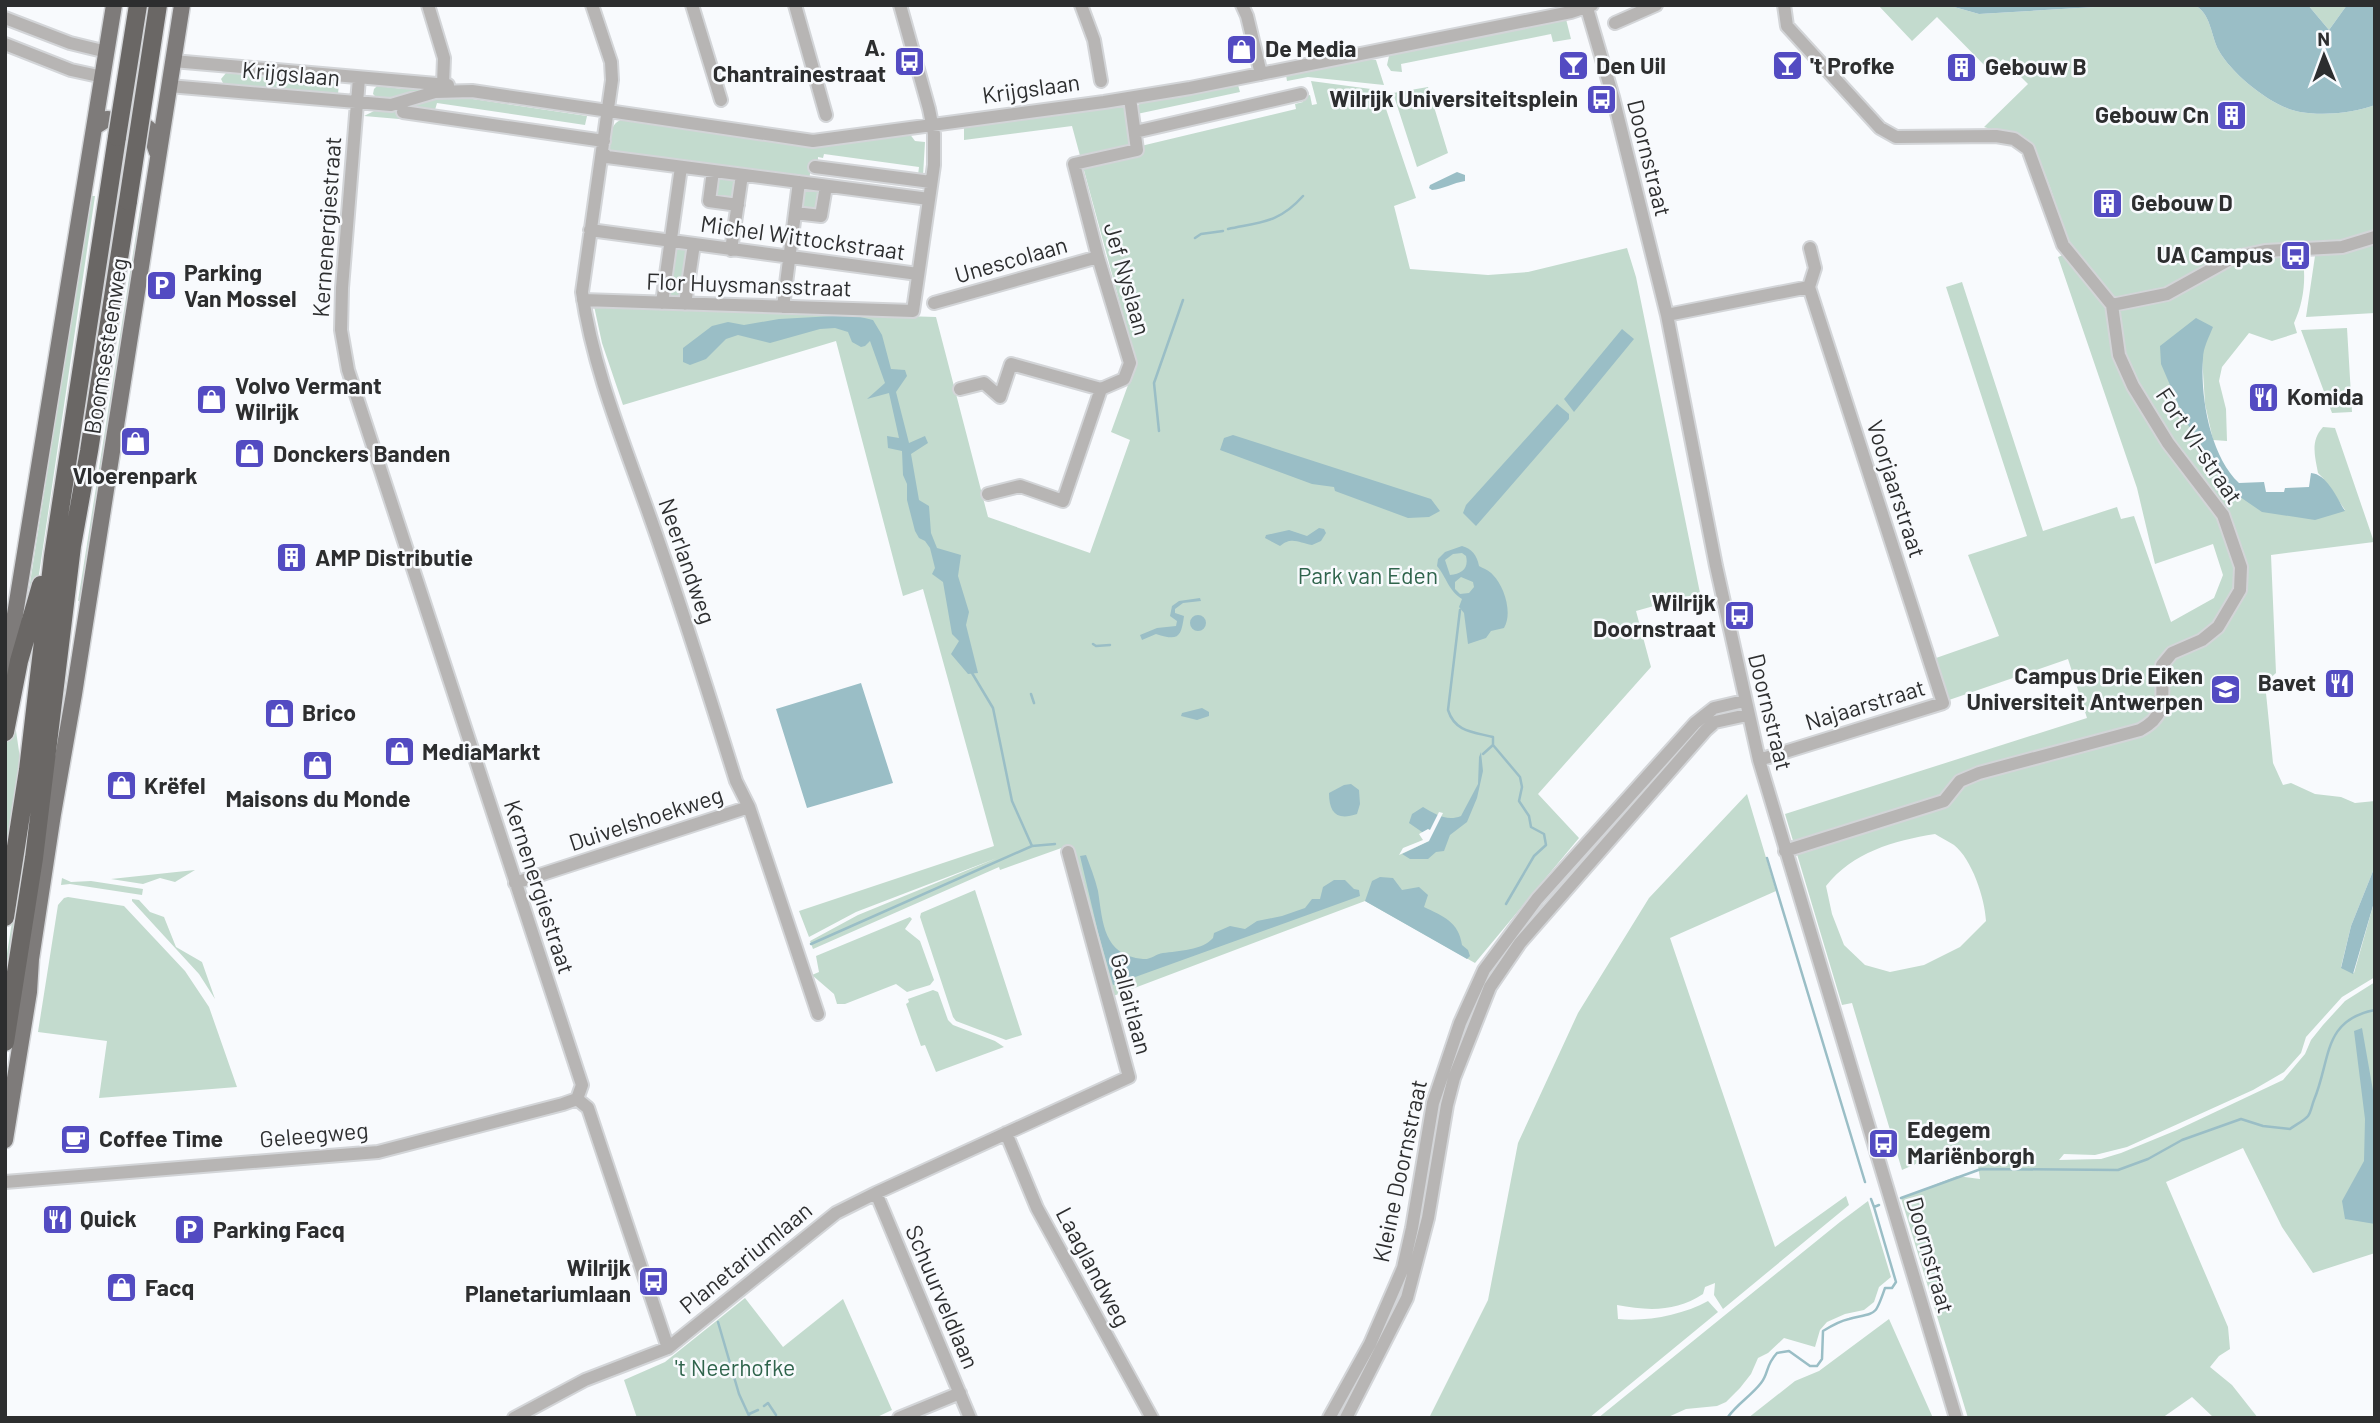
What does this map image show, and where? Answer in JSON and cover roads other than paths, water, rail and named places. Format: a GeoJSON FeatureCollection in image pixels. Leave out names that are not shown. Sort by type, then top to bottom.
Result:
{"type":"FeatureCollection","features":[{"type":"Feature","properties":{"kind":"highway"},"geometry":{"type":"LineString","coordinates":[[5,917],[29,770],[53,556],[138,5]]}},
{"type":"Feature","properties":{"kind":"highway"},"geometry":{"type":"LineString","coordinates":[[5,1042],[34,858],[72,546],[158,5]]}},
{"type":"Feature","properties":{"kind":"highway"},"geometry":{"type":"LineString","coordinates":[[53,814],[53,783],[90,480],[89,451]]}},
{"type":"Feature","properties":{"kind":"highway"},"geometry":{"type":"LineString","coordinates":[[5,732],[19,661],[41,584],[53,556]]}},
{"type":"Feature","properties":{"kind":"main road","name":"Boomsesteenweg"},"geometry":{"type":"LineString","coordinates":[[5,676],[114,5]]}},
{"type":"Feature","properties":{"kind":"main road","name":"Boomsesteenweg"},"geometry":{"type":"LineString","coordinates":[[29,992],[31,959],[53,814],[182,5]]}},
{"type":"Feature","properties":{"kind":"main road","name":"Krijgslaan"},"geometry":{"type":"LineString","coordinates":[[107,52],[173,61]]}},
{"type":"Feature","properties":{"kind":"main road","name":"Krijgslaan"},"geometry":{"type":"LineString","coordinates":[[103,77],[169,86]]}},
{"type":"Feature","properties":{"kind":"main road"},"geometry":{"type":"LineString","coordinates":[[96,126],[107,119],[141,123],[149,129],[158,154]]}},
{"type":"Feature","properties":{"kind":"main road","name":"Boomsesteenweg"},"geometry":{"type":"LineString","coordinates":[[5,1140],[29,992],[48,898],[72,737],[74,694]]}},
{"type":"Feature","properties":{"kind":"street"},"geometry":{"type":"LineString","coordinates":[[428,5],[444,58],[443,85]]}},
{"type":"Feature","properties":{"kind":"street","name":"Neerlandweg"},"geometry":{"type":"LineString","coordinates":[[592,5],[612,70],[582,292],[593,349],[675,587],[736,781],[749,807],[818,1014]]}},
{"type":"Feature","properties":{"kind":"street"},"geometry":{"type":"LineString","coordinates":[[692,5],[721,100]]}},
{"type":"Feature","properties":{"kind":"street"},"geometry":{"type":"LineString","coordinates":[[794,5],[826,115]]}},
{"type":"Feature","properties":{"kind":"street"},"geometry":{"type":"LineString","coordinates":[[815,167],[931,182],[934,157],[933,126],[900,5]]}},
{"type":"Feature","properties":{"kind":"street"},"geometry":{"type":"LineString","coordinates":[[1082,5],[1094,40],[1101,81]]}},
{"type":"Feature","properties":{"kind":"street"},"geometry":{"type":"LineString","coordinates":[[1242,5],[1261,74]]}},
{"type":"Feature","properties":{"kind":"street"},"geometry":{"type":"LineString","coordinates":[[1615,23],[1656,5]]}},
{"type":"Feature","properties":{"kind":"street"},"geometry":{"type":"LineString","coordinates":[[1784,5],[1787,26],[1880,128],[1896,137],[1996,136],[2014,139],[2028,149],[2063,245],[2112,305],[2166,293],[2232,258],[2265,251],[2342,247],[2375,237]]}},
{"type":"Feature","properties":{"kind":"street","name":"Krijgslaan"},"geometry":{"type":"LineString","coordinates":[[173,61],[192,65],[443,85],[813,141],[1130,98],[1261,74],[1588,6]]}},
{"type":"Feature","properties":{"kind":"street","name":"Doornstraat"},"geometry":{"type":"LineString","coordinates":[[1588,6],[1667,315],[1747,715],[1785,851],[1956,1418]]}},
{"type":"Feature","properties":{"kind":"street"},"geometry":{"type":"LineString","coordinates":[[5,18],[69,43],[107,52]]}},
{"type":"Feature","properties":{"kind":"street"},"geometry":{"type":"LineString","coordinates":[[5,44],[71,69],[103,77]]}},
{"type":"Feature","properties":{"kind":"street","name":"Kernenergiestraat"},"geometry":{"type":"LineString","coordinates":[[359,78],[342,288],[341,330],[348,370],[582,1085],[577,1099],[588,1108],[667,1348]]}},
{"type":"Feature","properties":{"kind":"street","name":"Krijgslaan"},"geometry":{"type":"LineString","coordinates":[[169,86],[391,105],[435,92],[472,91]]}},
{"type":"Feature","properties":{"kind":"street"},"geometry":{"type":"LineString","coordinates":[[1130,98],[1135,132],[1301,94]]}},
{"type":"Feature","properties":{"kind":"street"},"geometry":{"type":"LineString","coordinates":[[403,112],[603,146],[607,157],[929,200]]}},
{"type":"Feature","properties":{"kind":"street","name":"Jef Nyslaan"},"geometry":{"type":"LineString","coordinates":[[1101,389],[1124,379],[1130,363],[1074,164],[1137,150],[1135,132]]}},
{"type":"Feature","properties":{"kind":"street"},"geometry":{"type":"LineString","coordinates":[[662,303],[681,167]]}},
{"type":"Feature","properties":{"kind":"street"},"geometry":{"type":"LineString","coordinates":[[713,171],[709,201],[738,205]]}},
{"type":"Feature","properties":{"kind":"street"},"geometry":{"type":"LineString","coordinates":[[732,250],[742,175]]}},
{"type":"Feature","properties":{"kind":"street"},"geometry":{"type":"LineString","coordinates":[[783,307],[799,182]]}},
{"type":"Feature","properties":{"kind":"street","name":"Michel Wittockstraat"},"geometry":{"type":"LineString","coordinates":[[590,230],[918,274],[931,182]]}},
{"type":"Feature","properties":{"kind":"street"},"geometry":{"type":"LineString","coordinates":[[795,213],[821,216],[826,186]]}},
{"type":"Feature","properties":{"kind":"street"},"geometry":{"type":"LineString","coordinates":[[685,304],[694,244]]}},
{"type":"Feature","properties":{"kind":"street","name":"Voorjaarstraat"},"geometry":{"type":"LineString","coordinates":[[1810,248],[1815,268],[1810,288],[1943,703]]}},
{"type":"Feature","properties":{"kind":"street","name":"Unescolaan"},"geometry":{"type":"LineString","coordinates":[[934,303],[1098,257]]}},
{"type":"Feature","properties":{"kind":"street","name":"Flor Huysmansstraat"},"geometry":{"type":"LineString","coordinates":[[583,300],[913,311],[918,274]]}},
{"type":"Feature","properties":{"kind":"street"},"geometry":{"type":"LineString","coordinates":[[1667,315],[1810,288]]}},
{"type":"Feature","properties":{"kind":"street","name":"Fort VI-straat"},"geometry":{"type":"LineString","coordinates":[[1785,851],[1944,801],[1960,780],[1979,773],[2152,724],[2162,712],[2162,665],[2172,653],[2202,640],[2218,627],[2233,606],[2240,590],[2241,567],[2222,515],[2168,443],[2133,386],[2119,355],[2112,305]]}},
{"type":"Feature","properties":{"kind":"street"},"geometry":{"type":"LineString","coordinates":[[960,390],[984,383],[1000,397],[1011,364],[1101,389],[1063,500],[1020,486],[988,494]]}},
{"type":"Feature","properties":{"kind":"street","name":"Kleine Doornstraat"},"geometry":{"type":"LineString","coordinates":[[1329,1418],[1370,1344],[1403,1268],[1433,1103],[1483,970],[1537,899],[1695,723],[1714,708],[1744,701]]}},
{"type":"Feature","properties":{"kind":"street","name":"Najaarstraat"},"geometry":{"type":"LineString","coordinates":[[1759,760],[1943,703]]}},
{"type":"Feature","properties":{"kind":"street","name":"Kleine Doornstraat"},"geometry":{"type":"LineString","coordinates":[[1346,1418],[1407,1298],[1422,1248],[1454,1078],[1499,970],[1706,730],[1715,722],[1747,715]]}},
{"type":"Feature","properties":{"kind":"street","name":"Duivelshoekweg"},"geometry":{"type":"LineString","coordinates":[[515,883],[749,807]]}},
{"type":"Feature","properties":{"kind":"street","name":"Gallaitlaan"},"geometry":{"type":"LineString","coordinates":[[1006,1133],[1129,1077],[1068,852]]}},
{"type":"Feature","properties":{"kind":"street","name":"Geleegweg"},"geometry":{"type":"LineString","coordinates":[[5,1182],[378,1152],[577,1099]]}},
{"type":"Feature","properties":{"kind":"street","name":"Planetariumlaan"},"geometry":{"type":"LineString","coordinates":[[514,1418],[585,1380],[667,1348],[836,1213],[1006,1133]]}},
{"type":"Feature","properties":{"kind":"street","name":"Laaglandweg"},"geometry":{"type":"LineString","coordinates":[[1006,1133],[1037,1208],[1152,1418]]}},
{"type":"Feature","properties":{"kind":"street","name":"Schuurveldlaan"},"geometry":{"type":"LineString","coordinates":[[876,1193],[970,1418]]}},
{"type":"Feature","properties":{"kind":"street"},"geometry":{"type":"LineString","coordinates":[[899,1418],[960,1393]]}},
{"type":"Feature","properties":{"kind":"water"},"geometry":{"type":"Polygon","coordinates":[[[1947,5],[2129,5],[1979,14],[1947,5]]]}},
{"type":"Feature","properties":{"kind":"water"},"geometry":{"type":"Polygon","coordinates":[[[2194,5],[2308,5],[2329,30],[2347,5],[2375,5],[2375,105],[2348,112],[2319,114],[2300,112],[2278,104],[2243,80],[2225,60],[2204,13],[2194,5]]]}},
{"type":"Feature","properties":{"kind":"water"},"geometry":{"type":"Polygon","coordinates":[[[1457,172],[1465,175],[1465,181],[1432,190],[1429,188],[1430,185],[1457,172]]]}},
{"type":"Feature","properties":{"kind":"water"},"geometry":{"type":"Polygon","coordinates":[[[852,315],[873,320],[882,335],[891,369],[905,370],[907,376],[896,392],[909,443],[925,436],[928,443],[911,454],[919,500],[929,506],[931,533],[937,548],[961,555],[958,576],[969,612],[966,625],[978,673],[968,674],[951,654],[959,641],[952,634],[943,582],[932,574],[935,568],[930,548],[915,531],[907,500],[902,451],[888,448],[887,436],[899,438],[889,393],[867,399],[885,383],[870,341],[861,347],[852,342],[848,332],[835,328],[820,329],[770,343],[738,335],[726,339],[706,359],[690,365],[683,362],[683,348],[712,326],[728,322],[744,325],[779,319],[852,315]]]}},
{"type":"Feature","properties":{"kind":"water"},"geometry":{"type":"Polygon","coordinates":[[[2196,318],[2213,327],[2203,354],[2203,390],[2214,442],[2229,471],[2239,483],[2264,482],[2266,492],[2309,487],[2311,473],[2317,474],[2331,488],[2345,511],[2315,520],[2262,512],[2227,488],[2185,420],[2161,364],[2160,346],[2196,318]]]}},
{"type":"Feature","properties":{"kind":"water"},"geometry":{"type":"Polygon","coordinates":[[[1622,329],[1634,339],[1574,412],[1564,399],[1622,329]]]}},
{"type":"Feature","properties":{"kind":"water"},"geometry":{"type":"Polygon","coordinates":[[[1557,404],[1569,414],[1569,419],[1476,526],[1463,513],[1466,505],[1557,404]]]}},
{"type":"Feature","properties":{"kind":"water"},"geometry":{"type":"Polygon","coordinates":[[[1233,435],[1431,499],[1440,511],[1429,517],[1408,518],[1335,491],[1334,487],[1312,484],[1220,450],[1224,438],[1233,435]]]}},
{"type":"Feature","properties":{"kind":"water"},"geometry":{"type":"Polygon","coordinates":[[[1319,528],[1326,533],[1321,541],[1312,545],[1292,541],[1280,546],[1265,538],[1266,535],[1289,530],[1307,536],[1319,528]]]}},
{"type":"Feature","properties":{"kind":"water"},"geometry":{"type":"Polygon","coordinates":[[[1462,546],[1469,549],[1479,566],[1497,580],[1504,593],[1507,608],[1504,628],[1491,631],[1486,638],[1468,644],[1464,613],[1459,607],[1462,599],[1451,588],[1437,566],[1438,559],[1445,552],[1462,546]],[[1462,553],[1453,554],[1445,560],[1450,575],[1461,572],[1465,567],[1467,560],[1462,553]],[[1461,577],[1455,582],[1455,589],[1460,594],[1469,593],[1474,587],[1473,582],[1461,577]]]}},
{"type":"Feature","properties":{"kind":"water"},"geometry":{"type":"Polygon","coordinates":[[[1200,598],[1201,601],[1183,603],[1175,609],[1175,613],[1184,616],[1177,636],[1156,634],[1142,640],[1140,635],[1157,628],[1176,626],[1177,621],[1170,616],[1172,606],[1179,601],[1200,598]]]}},
{"type":"Feature","properties":{"kind":"water"},"geometry":{"type":"Polygon","coordinates":[[[1198,615],[1204,617],[1204,629],[1198,631],[1192,629],[1190,623],[1192,617],[1198,615]]]}},
{"type":"Feature","properties":{"kind":"water"},"geometry":{"type":"Polygon","coordinates":[[[861,683],[893,783],[807,808],[776,709],[861,683]]]}},
{"type":"Feature","properties":{"kind":"water"},"geometry":{"type":"Polygon","coordinates":[[[1202,708],[1209,712],[1209,716],[1197,720],[1181,716],[1182,713],[1202,708]]]}},
{"type":"Feature","properties":{"kind":"water"},"geometry":{"type":"Polygon","coordinates":[[[1481,752],[1483,771],[1477,798],[1467,822],[1450,835],[1444,851],[1436,852],[1428,859],[1410,859],[1402,854],[1429,841],[1409,823],[1412,814],[1423,807],[1446,818],[1461,816],[1478,784],[1481,752]]]}},
{"type":"Feature","properties":{"kind":"water"},"geometry":{"type":"Polygon","coordinates":[[[1351,784],[1359,790],[1360,804],[1357,814],[1339,816],[1331,806],[1329,793],[1351,784]]]}},
{"type":"Feature","properties":{"kind":"water"},"geometry":{"type":"Polygon","coordinates":[[[1086,855],[1097,886],[1107,936],[1120,951],[1143,959],[1203,945],[1213,938],[1214,933],[1230,926],[1245,929],[1257,921],[1305,908],[1312,899],[1320,899],[1323,887],[1334,880],[1345,880],[1359,890],[1360,896],[1113,985],[1080,856],[1086,855]]]}},
{"type":"Feature","properties":{"kind":"water"},"geometry":{"type":"Polygon","coordinates":[[[2375,866],[2375,899],[2353,974],[2341,968],[2351,926],[2375,866]]]}},
{"type":"Feature","properties":{"kind":"water"},"geometry":{"type":"Polygon","coordinates":[[[1380,877],[1393,878],[1402,890],[1419,887],[1428,895],[1424,907],[1454,925],[1470,956],[1467,959],[1365,901],[1372,881],[1380,877]]]}},
{"type":"Feature","properties":{"kind":"water"},"geometry":{"type":"Polygon","coordinates":[[[2362,1028],[2375,1102],[2375,1224],[2345,1219],[2342,1201],[2364,1161],[2365,1119],[2354,1031],[2362,1028]]]}},
{"type":"Feature","properties":{"kind":"waterway"},"geometry":{"type":"LineString","coordinates":[[1228,229],[1260,223],[1277,216],[1286,212],[1303,196]]}},
{"type":"Feature","properties":{"kind":"waterway"},"geometry":{"type":"LineString","coordinates":[[1195,238],[1201,234],[1223,231]]}},
{"type":"Feature","properties":{"kind":"waterway"},"geometry":{"type":"LineString","coordinates":[[1159,431],[1154,383],[1183,300]]}},
{"type":"Feature","properties":{"kind":"waterway"},"geometry":{"type":"LineString","coordinates":[[1460,610],[1448,710],[1460,727],[1493,737],[1493,745],[1483,754]]}},
{"type":"Feature","properties":{"kind":"waterway"},"geometry":{"type":"LineString","coordinates":[[1093,644],[1110,645]]}},
{"type":"Feature","properties":{"kind":"waterway"},"geometry":{"type":"LineString","coordinates":[[972,673],[993,708],[1012,801],[1032,846]]}},
{"type":"Feature","properties":{"kind":"waterway"},"geometry":{"type":"LineString","coordinates":[[1031,694],[1034,703]]}},
{"type":"Feature","properties":{"kind":"waterway"},"geometry":{"type":"LineString","coordinates":[[1493,745],[1520,777],[1522,787],[1519,801],[1529,816],[1531,827],[1544,834],[1546,845],[1534,856],[1506,904]]}},
{"type":"Feature","properties":{"kind":"waterway"},"geometry":{"type":"LineString","coordinates":[[811,944],[1032,846],[1055,844]]}},
{"type":"Feature","properties":{"kind":"waterway"},"geometry":{"type":"LineString","coordinates":[[1767,858],[1865,1182]]}},
{"type":"Feature","properties":{"kind":"waterway"},"geometry":{"type":"LineString","coordinates":[[1901,1198],[1981,1169],[2118,1170],[2148,1159],[2182,1140],[2241,1119],[2263,1126],[2290,1129],[2309,1114],[2337,1032],[2358,1015],[2375,1010]]}},
{"type":"Feature","properties":{"kind":"waterway"},"geometry":{"type":"LineString","coordinates":[[1871,1199],[1874,1207]]}},
{"type":"Feature","properties":{"kind":"waterway"},"geometry":{"type":"LineString","coordinates":[[1716,1418],[1728,1417],[1757,1388],[1777,1353],[1789,1351],[1810,1366],[1817,1366],[1822,1359],[1823,1331],[1877,1309],[1885,1288],[1892,1288],[1896,1282],[1874,1207],[1879,1205]]}},
{"type":"Feature","properties":{"kind":"waterway"},"geometry":{"type":"LineString","coordinates":[[718,1322],[739,1394],[750,1418]]}},
{"type":"Feature","properties":{"kind":"waterway"},"geometry":{"type":"LineString","coordinates":[[764,1406],[768,1403],[776,1415]]}},
{"type":"Feature","properties":{"kind":"waterway"},"geometry":{"type":"LineString","coordinates":[[749,1414],[758,1410]]}},
{"type":"Feature","properties":{"kind":"place","name":"De Media"},"geometry":{"type":"Point","coordinates":[1242,49]}},
{"type":"Feature","properties":{"kind":"place","name":"A. Chantrainestraat"},"geometry":{"type":"Point","coordinates":[909,61]}},
{"type":"Feature","properties":{"kind":"place","name":"Den Uil"},"geometry":{"type":"Point","coordinates":[1573,66]}},
{"type":"Feature","properties":{"kind":"place","name":"'t Profke"},"geometry":{"type":"Point","coordinates":[1787,66]}},
{"type":"Feature","properties":{"kind":"place","name":"Gebouw B"},"geometry":{"type":"Point","coordinates":[1962,67]}},
{"type":"Feature","properties":{"kind":"place","name":"Wilrijk Universiteitsplein"},"geometry":{"type":"Point","coordinates":[1601,99]}},
{"type":"Feature","properties":{"kind":"place","name":"Gebouw Cn"},"geometry":{"type":"Point","coordinates":[2232,115]}},
{"type":"Feature","properties":{"kind":"place","name":"Gebouw D"},"geometry":{"type":"Point","coordinates":[2108,203]}},
{"type":"Feature","properties":{"kind":"place","name":"UA Campus"},"geometry":{"type":"Point","coordinates":[2296,255]}},
{"type":"Feature","properties":{"kind":"place","name":"Parking Van Mossel"},"geometry":{"type":"Point","coordinates":[161,286]}},
{"type":"Feature","properties":{"kind":"place","name":"Komida"},"geometry":{"type":"Point","coordinates":[2264,397]}},
{"type":"Feature","properties":{"kind":"place","name":"Volvo Vermant Wilrijk"},"geometry":{"type":"Point","coordinates":[212,399]}},
{"type":"Feature","properties":{"kind":"place","name":"Vloerenpark"},"geometry":{"type":"Point","coordinates":[135,442]}},
{"type":"Feature","properties":{"kind":"place","name":"Donckers Banden"},"geometry":{"type":"Point","coordinates":[250,454]}},
{"type":"Feature","properties":{"kind":"place","name":"AMP Distributie"},"geometry":{"type":"Point","coordinates":[292,558]}},
{"type":"Feature","properties":{"kind":"place","name":"Wilrijk Doornstraat"},"geometry":{"type":"Point","coordinates":[1739,616]}},
{"type":"Feature","properties":{"kind":"place","name":"Bavet"},"geometry":{"type":"Point","coordinates":[2339,683]}},
{"type":"Feature","properties":{"kind":"place","name":"Campus Drie Eiken Universiteit Antwerpen"},"geometry":{"type":"Point","coordinates":[2226,689]}},
{"type":"Feature","properties":{"kind":"place","name":"Brico"},"geometry":{"type":"Point","coordinates":[279,713]}},
{"type":"Feature","properties":{"kind":"place","name":"MediaMarkt"},"geometry":{"type":"Point","coordinates":[399,752]}},
{"type":"Feature","properties":{"kind":"place","name":"Maisons du Monde"},"geometry":{"type":"Point","coordinates":[318,765]}},
{"type":"Feature","properties":{"kind":"place","name":"Krëfel"},"geometry":{"type":"Point","coordinates":[121,786]}},
{"type":"Feature","properties":{"kind":"place","name":"Coffee Time"},"geometry":{"type":"Point","coordinates":[76,1139]}},
{"type":"Feature","properties":{"kind":"place","name":"Edegem Mariënborgh"},"geometry":{"type":"Point","coordinates":[1884,1143]}},
{"type":"Feature","properties":{"kind":"place","name":"Quick"},"geometry":{"type":"Point","coordinates":[57,1219]}},
{"type":"Feature","properties":{"kind":"place","name":"Parking Facq"},"geometry":{"type":"Point","coordinates":[190,1230]}},
{"type":"Feature","properties":{"kind":"place","name":"Wilrijk Planetariumlaan"},"geometry":{"type":"Point","coordinates":[654,1281]}},
{"type":"Feature","properties":{"kind":"place","name":"Facq"},"geometry":{"type":"Point","coordinates":[122,1288]}},
{"type":"Feature","properties":{"kind":"park label","name":"Park van Eden"},"geometry":{"type":"Point","coordinates":[1368,576]}},
{"type":"Feature","properties":{"kind":"park label","name":"'t Neerhofke"},"geometry":{"type":"Point","coordinates":[735,1368]}}]}
